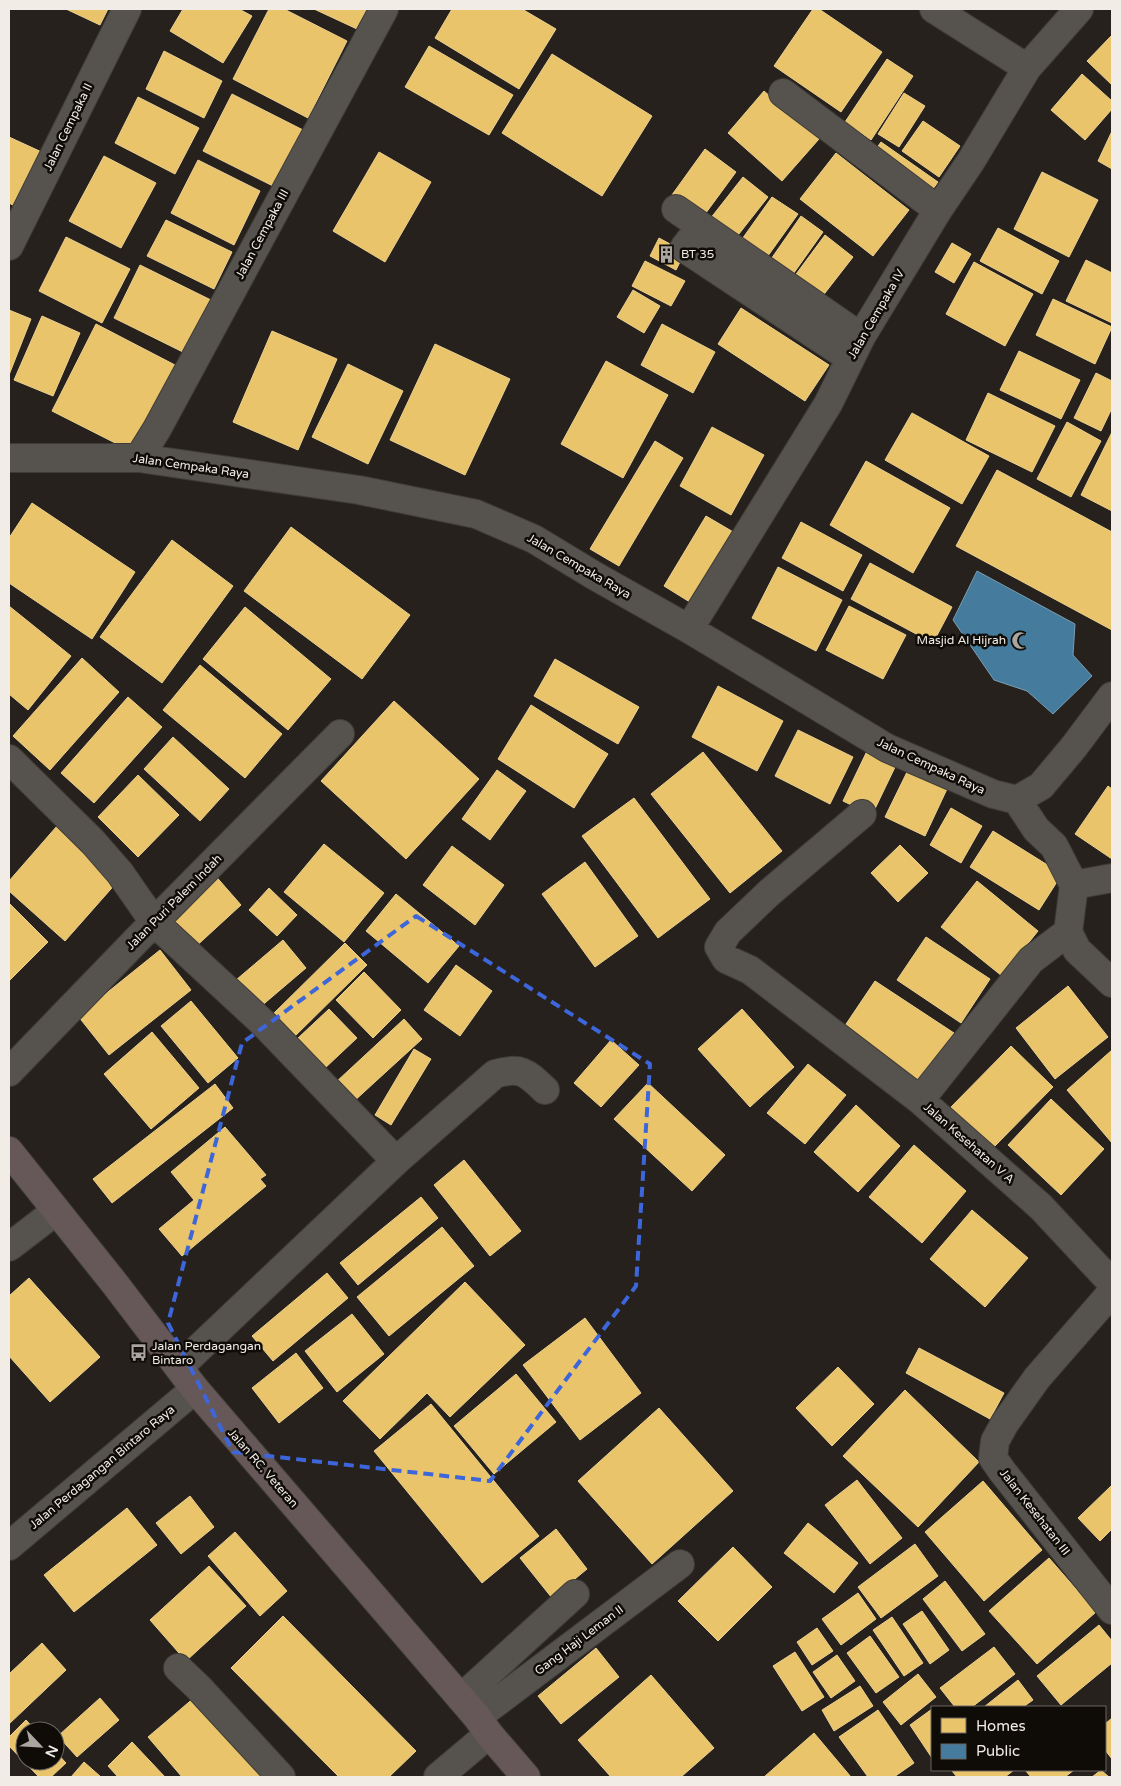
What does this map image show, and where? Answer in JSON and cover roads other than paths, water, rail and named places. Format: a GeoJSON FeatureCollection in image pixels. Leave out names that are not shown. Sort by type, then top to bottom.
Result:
{"type":"FeatureCollection","features":[{"type":"Feature","properties":{"kind":"main road","name":"Jalan RC. Veteran"},"geometry":{"type":"LineString","coordinates":[[9,1151],[195,1389],[476,1716],[526,1777]]}},
{"type":"Feature","properties":{"kind":"street","name":"Jalan Cempaka II"},"geometry":{"type":"LineString","coordinates":[[9,246],[127,9]]}},
{"type":"Feature","properties":{"kind":"street","name":"Jalan Cempaka III"},"geometry":{"type":"LineString","coordinates":[[139,458],[157,430],[384,9]]}},
{"type":"Feature","properties":{"kind":"street"},"geometry":{"type":"LineString","coordinates":[[934,9],[1027,68]]}},
{"type":"Feature","properties":{"kind":"street","name":"Jalan Cempaka IV"},"geometry":{"type":"LineString","coordinates":[[689,629],[828,404],[856,348],[938,210],[971,161],[1027,68],[1079,9]]}},
{"type":"Feature","properties":{"kind":"street"},"geometry":{"type":"LineString","coordinates":[[783,93],[938,210]]}},
{"type":"Feature","properties":{"kind":"street"},"geometry":{"type":"LineString","coordinates":[[676,209],[701,226],[856,348]]}},
{"type":"Feature","properties":{"kind":"street","name":"Jalan Cempaka Raya"},"geometry":{"type":"LineString","coordinates":[[9,458],[139,458],[359,490],[476,514],[534,539],[689,629],[887,748],[993,794],[1017,800]]}},
{"type":"Feature","properties":{"kind":"street"},"geometry":{"type":"LineString","coordinates":[[1112,696],[1073,748],[1041,786],[1017,800],[1036,829],[1054,846],[1074,885],[1068,932],[1077,950],[1112,983]]}},
{"type":"Feature","properties":{"kind":"street","name":"Jalan Puri Palem Indah"},"geometry":{"type":"LineString","coordinates":[[9,1072],[340,734]]}},
{"type":"Feature","properties":{"kind":"street"},"geometry":{"type":"LineString","coordinates":[[9,760],[93,842],[120,873],[154,922],[262,1022],[396,1161]]}},
{"type":"Feature","properties":{"kind":"street"},"geometry":{"type":"LineString","coordinates":[[862,814],[770,892],[728,932],[719,947],[726,959],[750,970],[920,1100]]}},
{"type":"Feature","properties":{"kind":"street"},"geometry":{"type":"LineString","coordinates":[[1074,885],[1112,878]]}},
{"type":"Feature","properties":{"kind":"street","name":"Jalan Kesehatan V A"},"geometry":{"type":"LineString","coordinates":[[1068,932],[1031,960],[920,1100],[1041,1207],[1112,1283]]}},
{"type":"Feature","properties":{"kind":"street"},"geometry":{"type":"LineString","coordinates":[[179,1367],[396,1161],[495,1074],[510,1069],[527,1073],[545,1090]]}},
{"type":"Feature","properties":{"kind":"street"},"geometry":{"type":"LineString","coordinates":[[9,1247],[56,1211]]}},
{"type":"Feature","properties":{"kind":"street","name":"Jalan Kesehatan III"},"geometry":{"type":"LineString","coordinates":[[1112,1292],[1036,1378],[1005,1422],[995,1441],[993,1458],[1112,1610]]}},
{"type":"Feature","properties":{"kind":"street","name":"Jalan Perdagangan Bintaro Raya"},"geometry":{"type":"LineString","coordinates":[[9,1546],[195,1389]]}},
{"type":"Feature","properties":{"kind":"street","name":"Gang Haji Leman II"},"geometry":{"type":"LineString","coordinates":[[476,1716],[680,1564]]}},
{"type":"Feature","properties":{"kind":"street"},"geometry":{"type":"LineString","coordinates":[[438,1777],[476,1716],[575,1594]]}},
{"type":"Feature","properties":{"kind":"street"},"geometry":{"type":"LineString","coordinates":[[178,1668],[206,1695],[281,1777]]}},
{"type":"Feature","properties":{"kind":"place","name":"BT 35"},"geometry":{"type":"Point","coordinates":[667,254]}},
{"type":"Feature","properties":{"kind":"place","name":"Masjid Al Hijrah"},"geometry":{"type":"Point","coordinates":[1020,640]}},
{"type":"Feature","properties":{"kind":"place","name":"Jalan Perdagangan Bintaro"},"geometry":{"type":"Point","coordinates":[138,1353]}}]}
